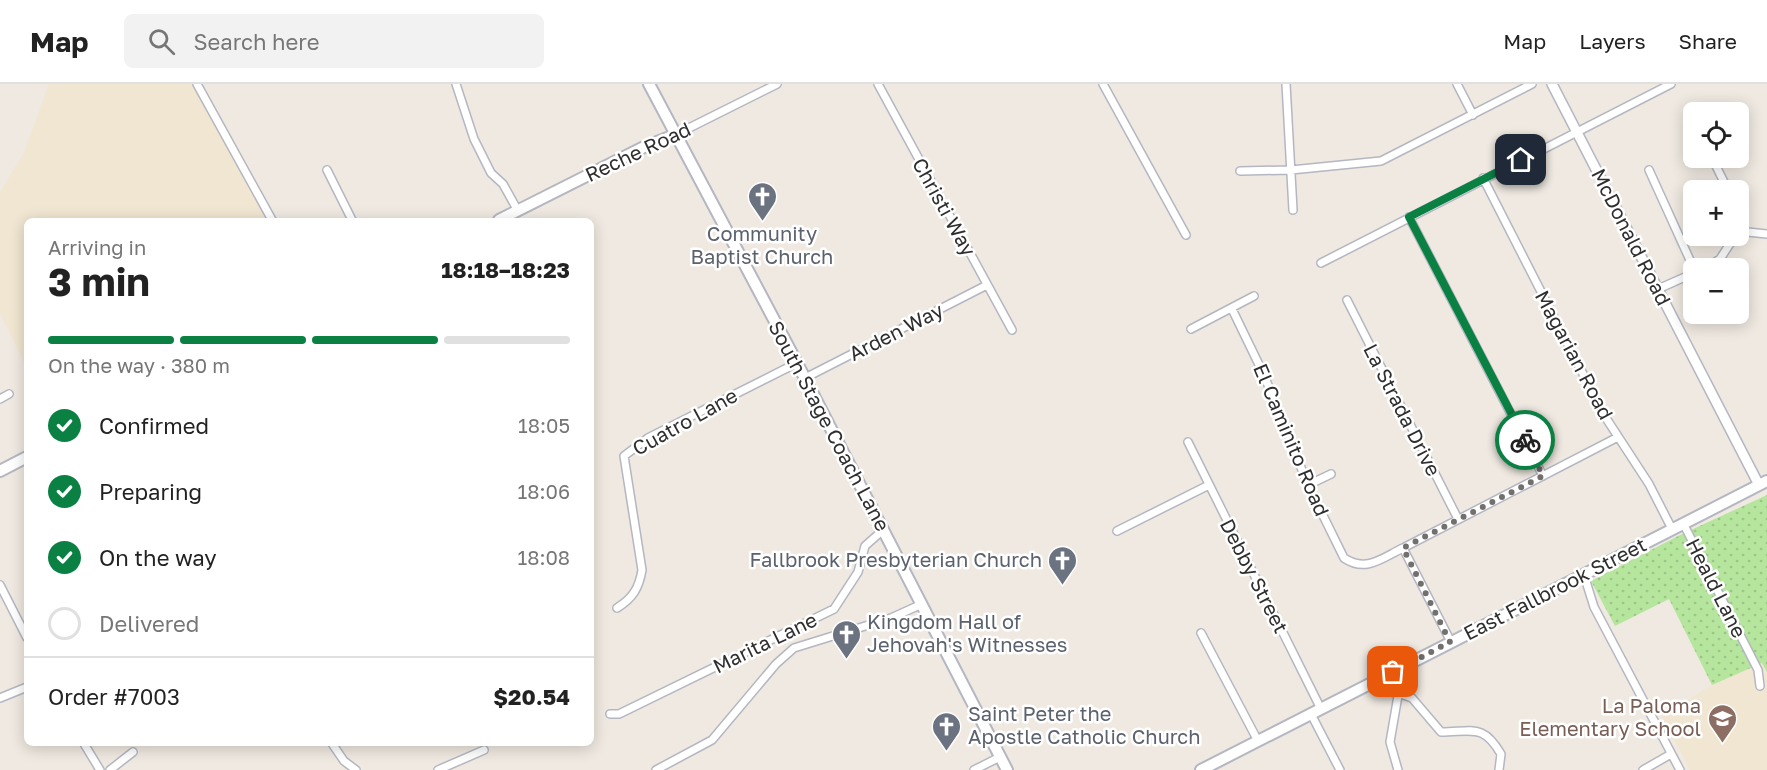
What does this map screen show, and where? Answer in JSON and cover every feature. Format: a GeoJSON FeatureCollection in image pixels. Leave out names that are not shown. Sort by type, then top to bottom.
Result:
{"type":"FeatureCollection","features":[{"type":"Feature","properties":{"kind":"main road","name":"South Stage Coach Lane"},"geometry":{"type":"LineString","coordinates":[[649,84],[805,378],[1007,770]]}},
{"type":"Feature","properties":{"kind":"main road","name":"Reche Road"},"geometry":{"type":"LineString","coordinates":[[503,218],[644,147],[675,135]]}},
{"type":"Feature","properties":{"kind":"main road"},"geometry":{"type":"LineString","coordinates":[[0,471],[24,459]]}},
{"type":"Feature","properties":{"kind":"main road","name":"East Fallbrook Street"},"geometry":{"type":"LineString","coordinates":[[1201,770],[1763,483]]}},
{"type":"Feature","properties":{"kind":"street"},"geometry":{"type":"LineString","coordinates":[[197,84],[271,218]]}},
{"type":"Feature","properties":{"kind":"street"},"geometry":{"type":"LineString","coordinates":[[456,84],[474,139],[491,173],[503,184],[518,211]]}},
{"type":"Feature","properties":{"kind":"street","name":"Reche Road"},"geometry":{"type":"LineString","coordinates":[[675,135],[777,84]]}},
{"type":"Feature","properties":{"kind":"street","name":"Christi Way"},"geometry":{"type":"LineString","coordinates":[[878,84],[1012,330]]}},
{"type":"Feature","properties":{"kind":"street"},"geometry":{"type":"LineString","coordinates":[[1103,84],[1186,235]]}},
{"type":"Feature","properties":{"kind":"street"},"geometry":{"type":"LineString","coordinates":[[1286,84],[1293,210]]}},
{"type":"Feature","properties":{"kind":"street"},"geometry":{"type":"LineString","coordinates":[[1457,84],[1473,115]]}},
{"type":"Feature","properties":{"kind":"street"},"geometry":{"type":"LineString","coordinates":[[1240,171],[1291,170],[1381,162],[1532,84]]}},
{"type":"Feature","properties":{"kind":"street","name":"McDonald Road"},"geometry":{"type":"LineString","coordinates":[[1552,84],[1658,289],[1763,483]]}},
{"type":"Feature","properties":{"kind":"street"},"geometry":{"type":"LineString","coordinates":[[1321,263],[1483,178],[1671,84]]}},
{"type":"Feature","properties":{"kind":"street"},"geometry":{"type":"LineString","coordinates":[[327,170],[351,218]]}},
{"type":"Feature","properties":{"kind":"street"},"geometry":{"type":"LineString","coordinates":[[1649,170],[1688,258]]}},
{"type":"Feature","properties":{"kind":"street","name":"Magarian Road"},"geometry":{"type":"LineString","coordinates":[[1483,178],[1604,415],[1649,484],[1671,529]]}},
{"type":"Feature","properties":{"kind":"street"},"geometry":{"type":"LineString","coordinates":[[1409,217],[1543,476]]}},
{"type":"Feature","properties":{"kind":"street"},"geometry":{"type":"LineString","coordinates":[[1749,232],[1767,234]]}},
{"type":"Feature","properties":{"kind":"street"},"geometry":{"type":"LineString","coordinates":[[1658,289],[1683,276]]}},
{"type":"Feature","properties":{"kind":"street","name":"Arden Way"},"geometry":{"type":"LineString","coordinates":[[805,378],[987,285]]}},
{"type":"Feature","properties":{"kind":"street"},"geometry":{"type":"LineString","coordinates":[[1191,329],[1254,296]]}},
{"type":"Feature","properties":{"kind":"street","name":"La Strada Drive"},"geometry":{"type":"LineString","coordinates":[[1347,300],[1458,519]]}},
{"type":"Feature","properties":{"kind":"street","name":"El Caminito Road"},"geometry":{"type":"LineString","coordinates":[[1232,309],[1264,375],[1308,485],[1344,558],[1355,566],[1368,565],[1403,548]]}},
{"type":"Feature","properties":{"kind":"street","name":"Cuatro Lane"},"geometry":{"type":"LineString","coordinates":[[617,608],[627,602],[639,586],[642,570],[624,456],[648,438],[797,363]]}},
{"type":"Feature","properties":{"kind":"street"},"geometry":{"type":"LineString","coordinates":[[0,399],[9,394]]}},
{"type":"Feature","properties":{"kind":"street"},"geometry":{"type":"LineString","coordinates":[[1450,642],[1403,548],[1618,437]]}},
{"type":"Feature","properties":{"kind":"street","name":"Debby Street"},"geometry":{"type":"LineString","coordinates":[[1188,442],[1316,711]]}},
{"type":"Feature","properties":{"kind":"street"},"geometry":{"type":"LineString","coordinates":[[1308,485],[1331,474]]}},
{"type":"Feature","properties":{"kind":"street"},"geometry":{"type":"LineString","coordinates":[[1117,531],[1209,485]]}},
{"type":"Feature","properties":{"kind":"street","name":"Heald Lane"},"geometry":{"type":"LineString","coordinates":[[1683,523],[1758,670],[1760,686]]}},
{"type":"Feature","properties":{"kind":"street","name":"Marita Lane"},"geometry":{"type":"LineString","coordinates":[[610,714],[620,714],[834,609],[858,572],[865,546],[883,530]]}},
{"type":"Feature","properties":{"kind":"street"},"geometry":{"type":"LineString","coordinates":[[1584,575],[1594,607],[1680,770]]}},
{"type":"Feature","properties":{"kind":"street"},"geometry":{"type":"LineString","coordinates":[[0,585],[24,632]]}},
{"type":"Feature","properties":{"kind":"street"},"geometry":{"type":"LineString","coordinates":[[656,770],[712,740],[776,664],[794,648],[891,618],[922,604]]}},
{"type":"Feature","properties":{"kind":"street"},"geometry":{"type":"LineString","coordinates":[[1201,633],[1258,741]]}},
{"type":"Feature","properties":{"kind":"street"},"geometry":{"type":"LineString","coordinates":[[1393,672],[1398,693],[1390,742],[1398,770]]}},
{"type":"Feature","properties":{"kind":"street"},"geometry":{"type":"LineString","coordinates":[[0,698],[24,688]]}},
{"type":"Feature","properties":{"kind":"street"},"geometry":{"type":"LineString","coordinates":[[1398,693],[1412,698],[1441,732],[1475,729],[1484,732],[1501,754],[1499,770]]}},
{"type":"Feature","properties":{"kind":"street"},"geometry":{"type":"LineString","coordinates":[[1316,711],[1340,770]]}},
{"type":"Feature","properties":{"kind":"street"},"geometry":{"type":"LineString","coordinates":[[85,746],[100,770]]}},
{"type":"Feature","properties":{"kind":"street"},"geometry":{"type":"LineString","coordinates":[[334,746],[344,761],[356,770]]}},
{"type":"Feature","properties":{"kind":"street"},"geometry":{"type":"LineString","coordinates":[[438,770],[484,750]]}},
{"type":"Feature","properties":{"kind":"street"},"geometry":{"type":"LineString","coordinates":[[110,770],[133,752]]}},
{"type":"Feature","properties":{"kind":"street"},"geometry":{"type":"LineString","coordinates":[[1643,770],[1671,754]]}},
{"type":"Feature","properties":{"kind":"street"},"geometry":{"type":"LineString","coordinates":[[974,770],[1000,757]]}},
{"type":"Feature","properties":{"kind":"shaded area"},"geometry":{"type":"Polygon","coordinates":[[[49,84],[193,84],[267,218],[24,218],[24,363],[0,313],[0,192],[24,153],[49,84]]]}},
{"type":"Feature","properties":{"kind":"shaded area","name":"La Paloma Elementary School"},"geometry":{"type":"Polygon","coordinates":[[[1763,663],[1767,672],[1767,770],[1690,770],[1662,716],[1712,685],[1763,663]]]}},
{"type":"Feature","properties":{"kind":"green space"},"geometry":{"type":"Polygon","coordinates":[[[1767,495],[1767,672],[1762,663],[1712,685],[1669,599],[1615,626],[1591,581],[1680,535],[1767,495]]]}},
{"type":"Feature","properties":{"kind":"way so far"},"geometry":{"type":"LineString","coordinates":[[1393,672],[1450,642],[1403,548],[1543,476],[1525,440]]}},
{"type":"Feature","properties":{"kind":"place","name":"Community Baptist Church"},"geometry":{"type":"Point","coordinates":[762,222]}},
{"type":"Feature","properties":{"kind":"place","name":"Fallbrook Presbyterian Church"},"geometry":{"type":"Point","coordinates":[1063,586]}},
{"type":"Feature","properties":{"kind":"place","name":"Kingdom Hall of Jehovah's Witnesses"},"geometry":{"type":"Point","coordinates":[846,660]}},
{"type":"Feature","properties":{"kind":"place","name":"La Paloma Elementary School"},"geometry":{"type":"Point","coordinates":[1722,744]}},
{"type":"Feature","properties":{"kind":"place","name":"Saint Peter the Apostle Catholic Church"},"geometry":{"type":"Point","coordinates":[947,752]}},
{"type":"Feature","properties":{"kind":"route"},"geometry":{"type":"LineString","coordinates":[[1521,160],[1409,217],[1525,440]]}}]}
